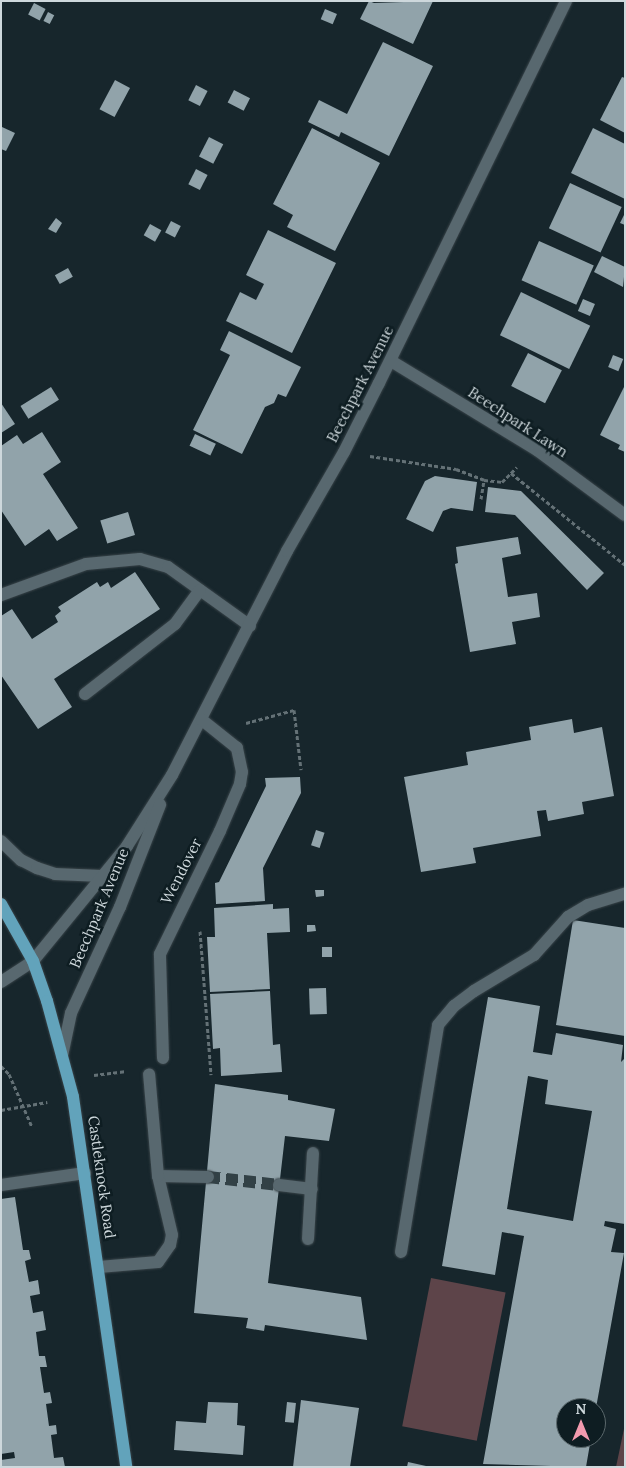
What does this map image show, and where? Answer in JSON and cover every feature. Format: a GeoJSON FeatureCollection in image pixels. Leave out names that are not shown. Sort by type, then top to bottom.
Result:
{"type":"FeatureCollection","features":[{"type":"Feature","properties":{"kind":"main road","name":"Castleknock Road"},"geometry":{"type":"LineString","coordinates":[[1,904],[32,961],[73,1097],[99,1267],[126,1467]]}},
{"type":"Feature","properties":{"kind":"street","name":"Beechpark Avenue"},"geometry":{"type":"LineString","coordinates":[[1,982],[32,961],[127,846],[172,775],[202,720],[287,551],[344,452],[566,1]]}},
{"type":"Feature","properties":{"kind":"street","name":"Beechpark Lawn"},"geometry":{"type":"LineString","coordinates":[[390,360],[536,450],[625,515]]}},
{"type":"Feature","properties":{"kind":"street"},"geometry":{"type":"LineString","coordinates":[[1,595],[86,564],[114,560],[155,562],[168,567],[250,626]]}},
{"type":"Feature","properties":{"kind":"street"},"geometry":{"type":"LineString","coordinates":[[85,694],[175,624],[200,590]]}},
{"type":"Feature","properties":{"kind":"street","name":"Wendover"},"geometry":{"type":"LineString","coordinates":[[163,1058],[160,954],[220,831],[242,772],[237,748],[202,720]]}},
{"type":"Feature","properties":{"kind":"street","name":"Beechpark Avenue"},"geometry":{"type":"LineString","coordinates":[[62,1056],[71,1013],[120,907],[172,775]]}},
{"type":"Feature","properties":{"kind":"street"},"geometry":{"type":"LineString","coordinates":[[1,841],[21,860],[36,868],[54,874],[102,876]]}},
{"type":"Feature","properties":{"kind":"street"},"geometry":{"type":"LineString","coordinates":[[401,1252],[438,1026],[454,1006],[474,991],[534,955],[568,917],[588,905],[625,894]]}},
{"type":"Feature","properties":{"kind":"street"},"geometry":{"type":"LineString","coordinates":[[99,1267],[158,1262],[166,1254],[172,1235],[158,1176],[149,1074]]}},
{"type":"Feature","properties":{"kind":"street"},"geometry":{"type":"LineString","coordinates":[[308,1239],[313,1153]]}},
{"type":"Feature","properties":{"kind":"street"},"geometry":{"type":"LineString","coordinates":[[1,1185],[85,1173]]}},
{"type":"Feature","properties":{"kind":"street"},"geometry":{"type":"LineString","coordinates":[[158,1176],[208,1177]]}},
{"type":"Feature","properties":{"kind":"street"},"geometry":{"type":"LineString","coordinates":[[279,1185],[312,1190]]}},
{"type":"Feature","properties":{"kind":"path"},"geometry":{"type":"LineString","coordinates":[[344,452],[456,469],[484,480],[502,482],[536,450]]}},
{"type":"Feature","properties":{"kind":"path"},"geometry":{"type":"LineString","coordinates":[[510,473],[625,565]]}},
{"type":"Feature","properties":{"kind":"path"},"geometry":{"type":"LineString","coordinates":[[481,499],[484,480]]}},
{"type":"Feature","properties":{"kind":"path"},"geometry":{"type":"LineString","coordinates":[[240,725],[294,710],[302,770]]}},
{"type":"Feature","properties":{"kind":"path"},"geometry":{"type":"LineString","coordinates":[[1,1066],[9,1074],[32,1127]]}},
{"type":"Feature","properties":{"kind":"path"},"geometry":{"type":"LineString","coordinates":[[68,1078],[126,1071],[149,1074]]}},
{"type":"Feature","properties":{"kind":"path"},"geometry":{"type":"LineString","coordinates":[[1,1110],[73,1097]]}},
{"type":"Feature","properties":{"kind":"shaded area"},"geometry":{"type":"Polygon","coordinates":[[[431,1278],[506,1293],[477,1441],[402,1426],[431,1278]]]}},
{"type":"Feature","properties":{"kind":"shaded area"},"geometry":{"type":"Polygon","coordinates":[[[625,1424],[625,1467],[616,1467],[625,1424]]]}},
{"type":"Feature","properties":{"kind":"building"},"geometry":{"type":"Polygon","coordinates":[[[369,1],[374,3],[433,1],[413,44],[360,19],[369,1]]]}},
{"type":"Feature","properties":{"kind":"building"},"geometry":{"type":"Polygon","coordinates":[[[34,3],[46,9],[40,20],[28,15],[34,3]]]}},
{"type":"Feature","properties":{"kind":"building"},"geometry":{"type":"Polygon","coordinates":[[[325,9],[337,14],[333,24],[321,19],[325,9]]]}},
{"type":"Feature","properties":{"kind":"building"},"geometry":{"type":"Polygon","coordinates":[[[48,12],[54,15],[50,24],[43,21],[48,12]]]}},
{"type":"Feature","properties":{"kind":"building"},"geometry":{"type":"Polygon","coordinates":[[[383,42],[433,66],[389,156],[341,132],[339,137],[308,122],[319,100],[347,114],[383,42]]]}},
{"type":"Feature","properties":{"kind":"building"},"geometry":{"type":"Polygon","coordinates":[[[622,77],[625,78],[625,133],[600,120],[622,77]]]}},
{"type":"Feature","properties":{"kind":"building"},"geometry":{"type":"Polygon","coordinates":[[[115,80],[130,88],[115,117],[100,109],[115,80]]]}},
{"type":"Feature","properties":{"kind":"building"},"geometry":{"type":"Polygon","coordinates":[[[196,85],[208,91],[200,106],[188,100],[196,85]]]}},
{"type":"Feature","properties":{"kind":"building"},"geometry":{"type":"Polygon","coordinates":[[[234,90],[250,98],[244,111],[228,102],[234,90]]]}},
{"type":"Feature","properties":{"kind":"building"},"geometry":{"type":"Polygon","coordinates":[[[2,127],[15,133],[6,151],[1,149],[2,127]]]}},
{"type":"Feature","properties":{"kind":"building"},"geometry":{"type":"Polygon","coordinates":[[[312,128],[380,163],[335,251],[287,227],[293,215],[273,204],[312,128]]]}},
{"type":"Feature","properties":{"kind":"building"},"geometry":{"type":"Polygon","coordinates":[[[593,128],[625,144],[625,199],[571,173],[593,128]]]}},
{"type":"Feature","properties":{"kind":"building"},"geometry":{"type":"Polygon","coordinates":[[[209,137],[223,144],[213,164],[199,157],[209,137]]]}},
{"type":"Feature","properties":{"kind":"building"},"geometry":{"type":"Polygon","coordinates":[[[196,169],[208,175],[200,190],[188,184],[196,169]]]}},
{"type":"Feature","properties":{"kind":"building"},"geometry":{"type":"Polygon","coordinates":[[[570,183],[622,207],[601,252],[549,228],[570,183]]]}},
{"type":"Feature","properties":{"kind":"building"},"geometry":{"type":"Polygon","coordinates":[[[625,213],[625,225],[620,223],[625,213]]]}},
{"type":"Feature","properties":{"kind":"building"},"geometry":{"type":"Polygon","coordinates":[[[56,218],[62,223],[56,233],[48,229],[56,218]]]}},
{"type":"Feature","properties":{"kind":"building"},"geometry":{"type":"Polygon","coordinates":[[[171,221],[181,226],[175,238],[165,233],[171,221]]]}},
{"type":"Feature","properties":{"kind":"building"},"geometry":{"type":"Polygon","coordinates":[[[150,224],[161,230],[155,242],[144,235],[150,224]]]}},
{"type":"Feature","properties":{"kind":"building"},"geometry":{"type":"Polygon","coordinates":[[[268,230],[336,263],[292,353],[226,321],[240,292],[256,300],[264,284],[246,275],[268,230]]]}},
{"type":"Feature","properties":{"kind":"building"},"geometry":{"type":"Polygon","coordinates":[[[539,241],[594,265],[576,305],[522,280],[539,241]]]}},
{"type":"Feature","properties":{"kind":"building"},"geometry":{"type":"Polygon","coordinates":[[[602,256],[625,267],[623,287],[594,272],[602,256]]]}},
{"type":"Feature","properties":{"kind":"building"},"geometry":{"type":"Polygon","coordinates":[[[68,268],[73,277],[60,284],[55,275],[68,268]]]}},
{"type":"Feature","properties":{"kind":"building"},"geometry":{"type":"Polygon","coordinates":[[[521,292],[590,326],[569,369],[500,335],[521,292]]]}},
{"type":"Feature","properties":{"kind":"building"},"geometry":{"type":"Polygon","coordinates":[[[583,299],[595,304],[590,316],[578,311],[583,299]]]}},
{"type":"Feature","properties":{"kind":"building"},"geometry":{"type":"Polygon","coordinates":[[[229,331],[301,367],[286,397],[278,394],[274,403],[265,407],[242,454],[193,430],[230,355],[220,350],[229,331]]]}},
{"type":"Feature","properties":{"kind":"building"},"geometry":{"type":"Polygon","coordinates":[[[528,353],[562,370],[545,403],[511,386],[528,353]]]}},
{"type":"Feature","properties":{"kind":"building"},"geometry":{"type":"Polygon","coordinates":[[[613,355],[623,359],[618,371],[608,367],[613,355]]]}},
{"type":"Feature","properties":{"kind":"building"},"geometry":{"type":"Polygon","coordinates":[[[625,385],[625,452],[618,449],[620,445],[600,435],[625,385]]]}},
{"type":"Feature","properties":{"kind":"building"},"geometry":{"type":"Polygon","coordinates":[[[51,387],[59,400],[28,419],[20,406],[51,387]]]}},
{"type":"Feature","properties":{"kind":"building"},"geometry":{"type":"Polygon","coordinates":[[[1,403],[15,424],[1,433],[1,403]]]}},
{"type":"Feature","properties":{"kind":"building"},"geometry":{"type":"Polygon","coordinates":[[[42,432],[61,462],[43,474],[78,528],[57,541],[49,529],[25,546],[1,510],[1,446],[17,435],[23,444],[42,432]]]}},
{"type":"Feature","properties":{"kind":"building"},"geometry":{"type":"Polygon","coordinates":[[[195,434],[216,444],[210,456],[190,446],[195,434]]]}},
{"type":"Feature","properties":{"kind":"building"},"geometry":{"type":"Polygon","coordinates":[[[435,476],[477,482],[473,511],[451,508],[443,511],[433,532],[406,519],[425,481],[435,476]]]}},
{"type":"Feature","properties":{"kind":"building"},"geometry":{"type":"Polygon","coordinates":[[[488,487],[521,491],[604,573],[587,590],[515,515],[485,512],[488,487]]]}},
{"type":"Feature","properties":{"kind":"building"},"geometry":{"type":"Polygon","coordinates":[[[128,512],[135,535],[107,543],[100,520],[128,512]]]}},
{"type":"Feature","properties":{"kind":"building"},"geometry":{"type":"Polygon","coordinates":[[[518,537],[521,554],[502,558],[508,597],[537,593],[540,617],[512,622],[516,644],[470,652],[455,564],[458,563],[456,547],[518,537]]]}},
{"type":"Feature","properties":{"kind":"building"},"geometry":{"type":"Polygon","coordinates":[[[135,572],[160,609],[54,679],[72,707],[38,729],[1,675],[1,616],[12,609],[32,639],[58,622],[55,616],[61,611],[58,607],[97,582],[100,587],[108,582],[111,588],[135,572]]]}},
{"type":"Feature","properties":{"kind":"building"},"geometry":{"type":"Polygon","coordinates":[[[572,719],[574,733],[602,727],[614,796],[582,802],[584,814],[548,821],[546,810],[537,811],[541,836],[473,848],[476,863],[421,872],[404,777],[468,765],[466,752],[531,740],[529,727],[572,719]]]}},
{"type":"Feature","properties":{"kind":"building"},"geometry":{"type":"Polygon","coordinates":[[[300,777],[301,793],[263,868],[265,901],[216,904],[215,883],[219,882],[266,786],[265,778],[300,777]]]}},
{"type":"Feature","properties":{"kind":"building"},"geometry":{"type":"Polygon","coordinates":[[[316,830],[325,833],[320,848],[311,845],[316,830]]]}},
{"type":"Feature","properties":{"kind":"building"},"geometry":{"type":"Polygon","coordinates":[[[315,890],[324,890],[324,896],[316,897],[315,890]]]}},
{"type":"Feature","properties":{"kind":"building"},"geometry":{"type":"Polygon","coordinates":[[[273,904],[273,909],[289,908],[290,932],[267,933],[270,989],[210,992],[207,937],[215,937],[214,908],[273,904]]]}},
{"type":"Feature","properties":{"kind":"building"},"geometry":{"type":"Polygon","coordinates":[[[573,920],[625,928],[625,1036],[556,1025],[573,920]]]}},
{"type":"Feature","properties":{"kind":"building"},"geometry":{"type":"Polygon","coordinates":[[[307,925],[315,925],[316,931],[307,932],[307,925]]]}},
{"type":"Feature","properties":{"kind":"building"},"geometry":{"type":"Polygon","coordinates":[[[322,947],[332,947],[332,957],[322,957],[322,947]]]}},
{"type":"Feature","properties":{"kind":"building"},"geometry":{"type":"Polygon","coordinates":[[[326,988],[327,1014],[310,1015],[309,989],[326,988]]]}},
{"type":"Feature","properties":{"kind":"building"},"geometry":{"type":"Polygon","coordinates":[[[270,991],[273,1045],[280,1044],[282,1072],[221,1076],[220,1048],[213,1049],[210,994],[270,991]]]}},
{"type":"Feature","properties":{"kind":"building"},"geometry":{"type":"Polygon","coordinates":[[[488,997],[540,1006],[533,1052],[552,1055],[556,1033],[623,1045],[621,1062],[625,1058],[625,1224],[605,1221],[604,1226],[616,1229],[611,1252],[624,1253],[598,1398],[556,1398],[556,1448],[589,1448],[586,1467],[483,1464],[524,1236],[502,1232],[495,1275],[442,1266],[488,997]],[[528,1076],[507,1209],[573,1221],[592,1111],[545,1104],[548,1080],[528,1076]]]}},
{"type":"Feature","properties":{"kind":"building"},"geometry":{"type":"Polygon","coordinates":[[[215,1084],[288,1095],[288,1100],[335,1109],[329,1141],[285,1136],[268,1283],[361,1297],[367,1340],[265,1325],[264,1331],[246,1328],[248,1318],[194,1313],[215,1084]]]}},
{"type":"Feature","properties":{"kind":"building"},"geometry":{"type":"Polygon","coordinates":[[[15,1197],[23,1250],[29,1250],[31,1259],[25,1261],[29,1282],[38,1280],[40,1294],[30,1296],[33,1313],[43,1311],[46,1330],[36,1332],[39,1356],[45,1356],[47,1367],[40,1367],[44,1393],[50,1392],[52,1403],[46,1404],[49,1426],[56,1425],[57,1434],[51,1435],[54,1458],[63,1457],[65,1467],[1,1467],[1,1460],[15,1458],[14,1452],[1,1454],[1,1199],[15,1197]]]}},
{"type":"Feature","properties":{"kind":"building"},"geometry":{"type":"Polygon","coordinates":[[[301,1400],[359,1408],[350,1467],[293,1467],[301,1400]]]}},
{"type":"Feature","properties":{"kind":"building"},"geometry":{"type":"Polygon","coordinates":[[[208,1402],[238,1403],[237,1425],[245,1426],[243,1455],[174,1450],[176,1421],[206,1423],[208,1402]]]}},
{"type":"Feature","properties":{"kind":"building"},"geometry":{"type":"Polygon","coordinates":[[[287,1402],[296,1403],[294,1423],[285,1422],[287,1402]]]}},
{"type":"Feature","properties":{"kind":"building"},"geometry":{"type":"Polygon","coordinates":[[[408,1462],[426,1466],[426,1467],[407,1467],[408,1462]]]}},
{"type":"Feature","properties":{"kind":"tunnel"},"geometry":{"type":"LineString","coordinates":[[208,1177],[279,1185]]}}]}
